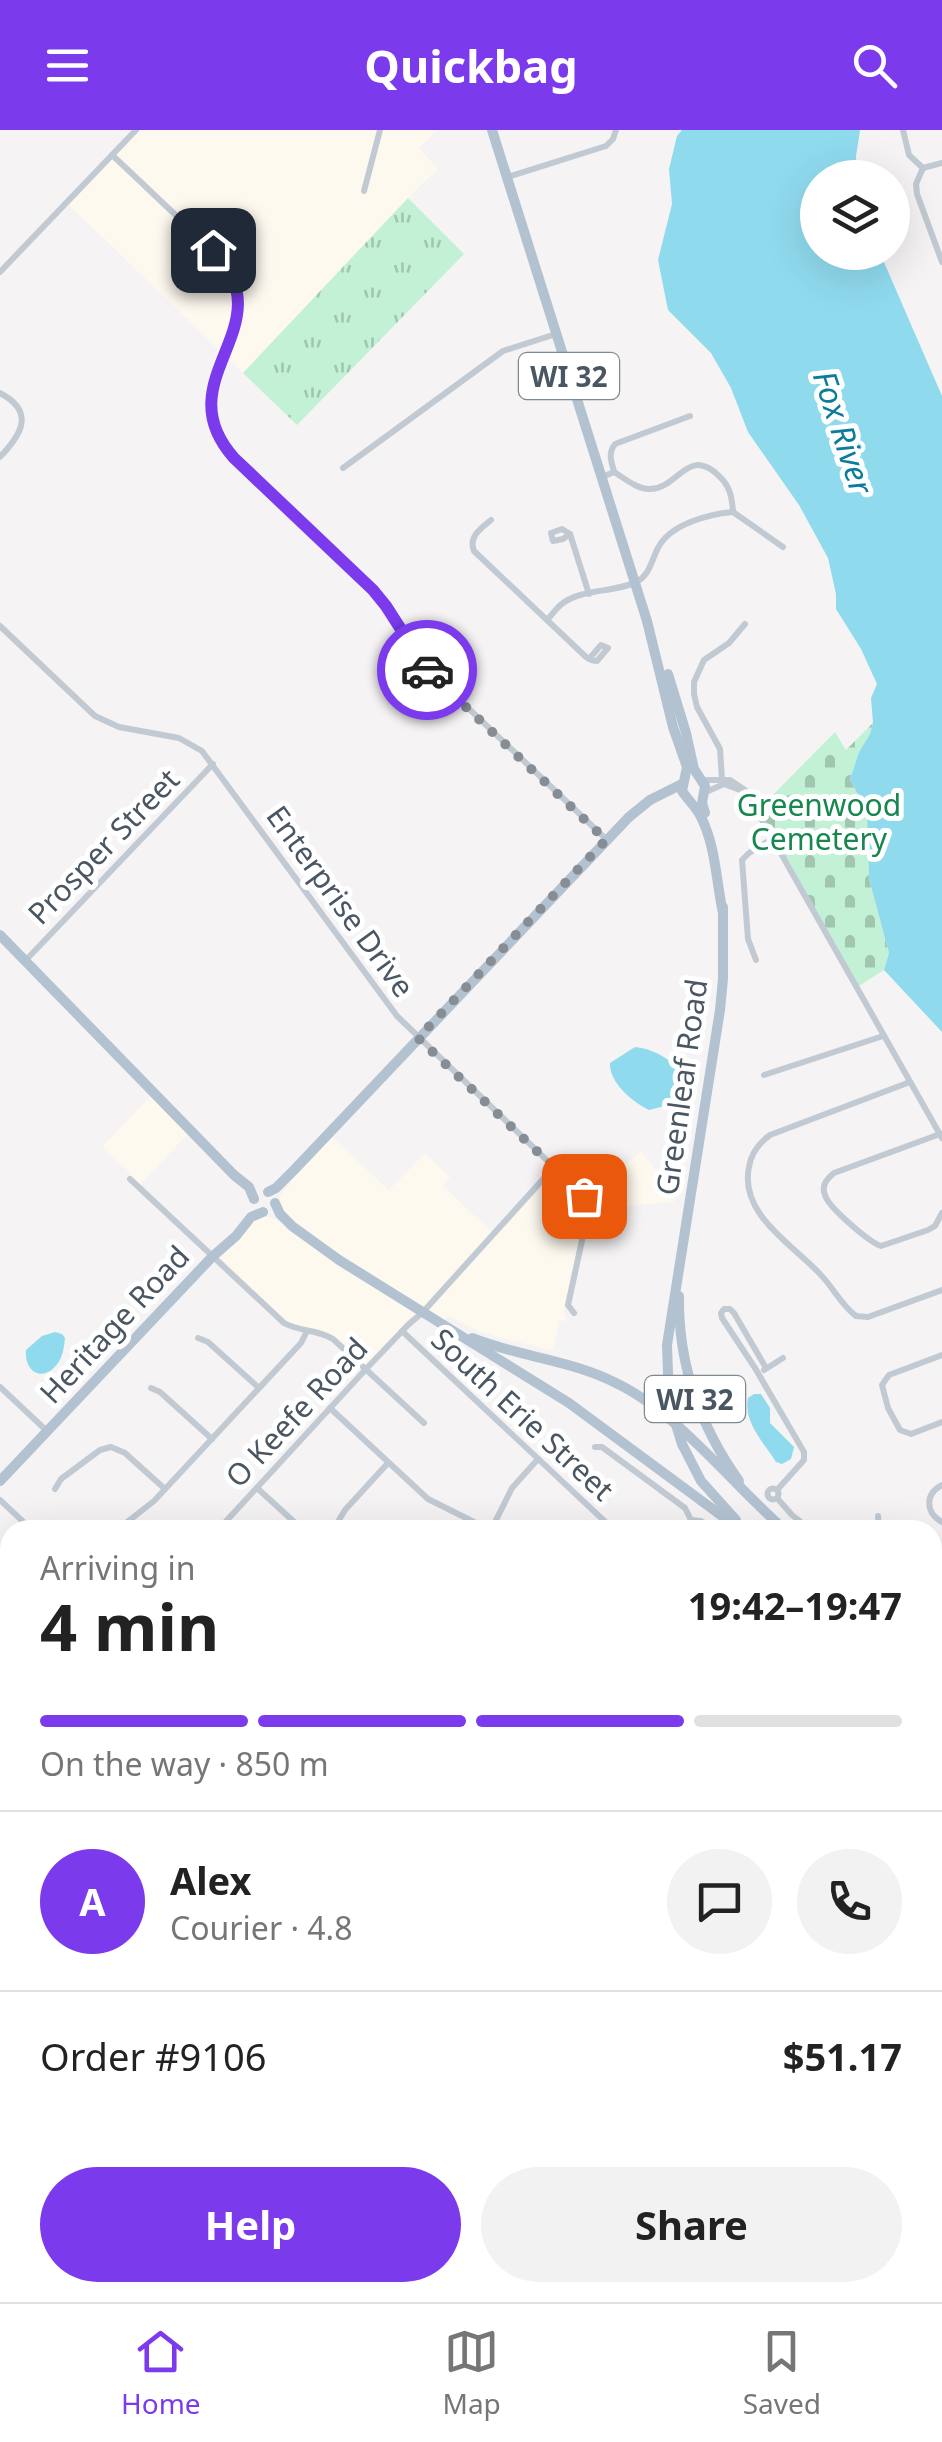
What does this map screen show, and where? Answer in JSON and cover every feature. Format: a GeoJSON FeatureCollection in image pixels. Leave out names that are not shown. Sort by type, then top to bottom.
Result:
{"type":"FeatureCollection","features":[{"type":"Feature","properties":{"kind":"main road","name":"WI 32"},"geometry":{"type":"LineString","coordinates":[[492,130],[634,584],[666,666],[694,769],[705,786],[704,795]]}},
{"type":"Feature","properties":{"kind":"main road","name":"WI 32"},"geometry":{"type":"LineString","coordinates":[[647,621],[673,727],[687,766],[682,791],[687,799]]}},
{"type":"Feature","properties":{"kind":"main road"},"geometry":{"type":"LineString","coordinates":[[264,1212],[271,1210],[276,1188],[606,840],[656,796],[693,776],[701,779]]}},
{"type":"Feature","properties":{"kind":"main road"},"geometry":{"type":"LineString","coordinates":[[645,804],[668,796],[696,800],[704,795]]}},
{"type":"Feature","properties":{"kind":"main road","name":"Greenleaf Road"},"geometry":{"type":"LineString","coordinates":[[680,1267],[723,979],[722,868],[702,806],[704,795]]}},
{"type":"Feature","properties":{"kind":"main road","name":"Greenleaf Road"},"geometry":{"type":"LineString","coordinates":[[687,799],[699,812],[710,840],[722,913]]}},
{"type":"Feature","properties":{"kind":"main road"},"geometry":{"type":"LineString","coordinates":[[0,935],[249,1187],[256,1208],[292,1226]]}},
{"type":"Feature","properties":{"kind":"main road"},"geometry":{"type":"LineString","coordinates":[[230,1169],[271,1197],[278,1212],[292,1226],[338,1260],[569,1403],[730,1520]]}},
{"type":"Feature","properties":{"kind":"main road"},"geometry":{"type":"LineString","coordinates":[[253,1200],[258,1192],[271,1197]]}},
{"type":"Feature","properties":{"kind":"main road","name":"Heritage Road"},"geometry":{"type":"LineString","coordinates":[[0,1481],[222,1246],[253,1200]]}},
{"type":"Feature","properties":{"kind":"main road","name":"Heritage Road"},"geometry":{"type":"LineString","coordinates":[[222,1246],[251,1217],[264,1212]]}},
{"type":"Feature","properties":{"kind":"main road","name":"WI 32"},"geometry":{"type":"LineString","coordinates":[[680,1267],[667,1345],[670,1402],[682,1444],[707,1489],[734,1520]]}},
{"type":"Feature","properties":{"kind":"main road","name":"WI 32"},"geometry":{"type":"LineString","coordinates":[[680,1267],[682,1346],[694,1396],[726,1463],[773,1520]]}},
{"type":"Feature","properties":{"kind":"main road"},"geometry":{"type":"LineString","coordinates":[[448,1328],[488,1344],[595,1374],[633,1392],[657,1408],[765,1512]]}},
{"type":"Feature","properties":{"kind":"street"},"geometry":{"type":"LineString","coordinates":[[0,272],[136,130]]}},
{"type":"Feature","properties":{"kind":"street"},"geometry":{"type":"LineString","coordinates":[[364,191],[380,130]]}},
{"type":"Feature","properties":{"kind":"street"},"geometry":{"type":"LineString","coordinates":[[506,178],[603,147],[612,142],[616,130]]}},
{"type":"Feature","properties":{"kind":"street"},"geometry":{"type":"LineString","coordinates":[[903,130],[909,155],[924,168]]}},
{"type":"Feature","properties":{"kind":"street"},"geometry":{"type":"LineString","coordinates":[[112,155],[218,255],[232,278],[238,294],[238,322],[215,376],[211,400],[215,427],[228,451],[373,590],[426,669],[606,840]]}},
{"type":"Feature","properties":{"kind":"street"},"geometry":{"type":"LineString","coordinates":[[942,163],[924,168],[918,175],[917,194],[942,262]]}},
{"type":"Feature","properties":{"kind":"street"},"geometry":{"type":"LineString","coordinates":[[342,468],[503,350],[556,334]]}},
{"type":"Feature","properties":{"kind":"street"},"geometry":{"type":"LineString","coordinates":[[0,393],[16,405],[22,424],[17,439],[0,458]]}},
{"type":"Feature","properties":{"kind":"street"},"geometry":{"type":"LineString","coordinates":[[690,416],[615,444],[610,458],[614,472],[644,490],[657,488],[697,464],[706,466],[727,486],[733,512]]}},
{"type":"Feature","properties":{"kind":"street"},"geometry":{"type":"LineString","coordinates":[[601,477],[614,472]]}},
{"type":"Feature","properties":{"kind":"street"},"geometry":{"type":"LineString","coordinates":[[546,620],[566,601],[634,584],[645,576],[666,536],[686,524],[720,513],[733,512],[783,547]]}},
{"type":"Feature","properties":{"kind":"street"},"geometry":{"type":"LineString","coordinates":[[490,520],[474,537],[473,549],[588,659]]}},
{"type":"Feature","properties":{"kind":"street"},"geometry":{"type":"LineString","coordinates":[[570,534],[589,594]]}},
{"type":"Feature","properties":{"kind":"street"},"geometry":{"type":"LineString","coordinates":[[722,780],[720,749],[698,707],[693,688],[700,666],[745,624]]}},
{"type":"Feature","properties":{"kind":"street","name":"Enterprise Drive"},"geometry":{"type":"LineString","coordinates":[[0,626],[95,716],[194,745],[213,764],[388,1005],[584,1196],[590,1208],[568,1305],[574,1313]]}},
{"type":"Feature","properties":{"kind":"street","name":"Prosper Street"},"geometry":{"type":"LineString","coordinates":[[26,960],[213,764]]}},
{"type":"Feature","properties":{"kind":"street"},"geometry":{"type":"LineString","coordinates":[[701,779],[739,784],[749,797],[941,1136],[830,1175],[824,1192],[828,1200],[870,1242],[881,1246],[928,1230],[942,1212]]}},
{"type":"Feature","properties":{"kind":"street"},"geometry":{"type":"LineString","coordinates":[[704,795],[718,785],[729,785],[749,797]]}},
{"type":"Feature","properties":{"kind":"street"},"geometry":{"type":"LineString","coordinates":[[756,960],[748,939],[742,860],[772,839]]}},
{"type":"Feature","properties":{"kind":"street"},"geometry":{"type":"LineString","coordinates":[[764,1074],[884,1036]]}},
{"type":"Feature","properties":{"kind":"street"},"geometry":{"type":"LineString","coordinates":[[910,1082],[776,1132],[759,1145],[751,1158],[748,1184],[758,1212],[832,1287],[850,1312],[864,1318],[942,1290]]}},
{"type":"Feature","properties":{"kind":"street","name":"O Keefe Road"},"geometry":{"type":"LineString","coordinates":[[227,1520],[554,1167]]}},
{"type":"Feature","properties":{"kind":"street"},"geometry":{"type":"LineString","coordinates":[[130,1179],[284,1323],[328,1335],[424,1423]]}},
{"type":"Feature","properties":{"kind":"street"},"geometry":{"type":"LineString","coordinates":[[762,1371],[722,1318],[722,1311],[732,1310],[804,1452],[804,1460],[777,1494],[799,1520]]}},
{"type":"Feature","properties":{"kind":"street","name":"South Erie Street"},"geometry":{"type":"LineString","coordinates":[[405,1328],[603,1520]]}},
{"type":"Feature","properties":{"kind":"street"},"geometry":{"type":"LineString","coordinates":[[131,1520],[145,1510],[302,1343],[307,1330]]}},
{"type":"Feature","properties":{"kind":"street"},"geometry":{"type":"LineString","coordinates":[[198,1338],[208,1342],[259,1388]]}},
{"type":"Feature","properties":{"kind":"street"},"geometry":{"type":"LineString","coordinates":[[942,1355],[887,1376],[882,1388],[896,1426],[906,1434],[942,1422]]}},
{"type":"Feature","properties":{"kind":"street"},"geometry":{"type":"LineString","coordinates":[[762,1371],[783,1358]]}},
{"type":"Feature","properties":{"kind":"street"},"geometry":{"type":"LineString","coordinates":[[0,1387],[47,1431]]}},
{"type":"Feature","properties":{"kind":"street"},"geometry":{"type":"LineString","coordinates":[[150,1388],[160,1392],[212,1440]]}},
{"type":"Feature","properties":{"kind":"street"},"geometry":{"type":"LineString","coordinates":[[330,1408],[428,1499],[471,1520]]}},
{"type":"Feature","properties":{"kind":"street"},"geometry":{"type":"LineString","coordinates":[[55,1489],[61,1479],[100,1450],[111,1447],[125,1453],[165,1489]]}},
{"type":"Feature","properties":{"kind":"street"},"geometry":{"type":"LineString","coordinates":[[595,1447],[602,1447],[684,1508],[691,1520]]}},
{"type":"Feature","properties":{"kind":"street"},"geometry":{"type":"LineString","coordinates":[[496,1520],[512,1488],[538,1459]]}},
{"type":"Feature","properties":{"kind":"street"},"geometry":{"type":"LineString","coordinates":[[339,1520],[388,1462]]}},
{"type":"Feature","properties":{"kind":"street"},"geometry":{"type":"LineString","coordinates":[[940,1520],[929,1504],[931,1494],[942,1485]]}},
{"type":"Feature","properties":{"kind":"street"},"geometry":{"type":"LineString","coordinates":[[257,1488],[292,1520]]}},
{"type":"Feature","properties":{"kind":"street"},"geometry":{"type":"LineString","coordinates":[[0,1500],[21,1520]]}},
{"type":"Feature","properties":{"kind":"street"},"geometry":{"type":"LineString","coordinates":[[878,1516],[878,1520]]}},
{"type":"Feature","properties":{"kind":"shaded area"},"geometry":{"type":"Polygon","coordinates":[[[140,130],[437,130],[419,148],[438,169],[243,373],[69,205],[140,130]]]}},
{"type":"Feature","properties":{"kind":"shaded area"},"geometry":{"type":"Polygon","coordinates":[[[154,1092],[192,1130],[138,1187],[128,1171],[102,1147],[154,1092]]]}},
{"type":"Feature","properties":{"kind":"shaded area"},"geometry":{"type":"Polygon","coordinates":[[[332,1137],[389,1190],[425,1153],[450,1177],[443,1186],[496,1236],[552,1176],[558,1176],[584,1201],[641,1151],[675,1195],[674,1202],[586,1209],[564,1310],[568,1321],[559,1320],[553,1351],[480,1332],[448,1316],[444,1321],[298,1226],[277,1204],[294,1177],[332,1137]]]}},
{"type":"Feature","properties":{"kind":"shaded area"},"geometry":{"type":"Polygon","coordinates":[[[260,1217],[292,1226],[421,1311],[406,1321],[366,1369],[333,1339],[290,1326],[221,1258],[251,1221],[260,1217]]]}},
{"type":"Feature","properties":{"kind":"green space"},"geometry":{"type":"Polygon","coordinates":[[[408,198],[464,254],[297,425],[243,373],[408,198]]]}},
{"type":"Feature","properties":{"kind":"green space","name":"Greenwood Cemetery"},"geometry":{"type":"Polygon","coordinates":[[[873,723],[850,779],[867,813],[869,879],[889,953],[884,970],[859,986],[759,809],[835,732],[846,750],[873,723]]]}},
{"type":"Feature","properties":{"kind":"water","name":"Fox River"},"geometry":{"type":"Polygon","coordinates":[[[682,130],[860,130],[856,160],[800,160],[800,270],[887,270],[942,396],[942,1032],[884,970],[889,953],[869,879],[867,813],[850,779],[870,734],[871,698],[877,684],[836,609],[828,558],[799,505],[748,432],[731,388],[711,353],[668,310],[658,260],[672,204],[669,169],[682,130]]]}},
{"type":"Feature","properties":{"kind":"water"},"geometry":{"type":"Polygon","coordinates":[[[635,1047],[659,1054],[679,1069],[677,1088],[665,1106],[649,1110],[628,1096],[613,1077],[610,1063],[635,1047]]]}},
{"type":"Feature","properties":{"kind":"water"},"geometry":{"type":"Polygon","coordinates":[[[55,1332],[65,1338],[61,1357],[47,1373],[36,1373],[28,1365],[26,1350],[42,1336],[55,1332]]]}},
{"type":"Feature","properties":{"kind":"water"},"geometry":{"type":"Polygon","coordinates":[[[761,1394],[770,1408],[770,1423],[794,1447],[791,1459],[782,1464],[776,1462],[751,1424],[747,1407],[748,1398],[761,1394]]]}},
{"type":"Feature","properties":{"kind":"way so far"},"geometry":{"type":"LineString","coordinates":[[427,670],[606,840],[418,1038],[584,1196]]}},
{"type":"Feature","properties":{"kind":"route"},"geometry":{"type":"LineString","coordinates":[[213,250],[230,272],[238,304],[238,322],[213,384],[211,406],[218,436],[234,458],[373,590],[427,670]]}}]}
